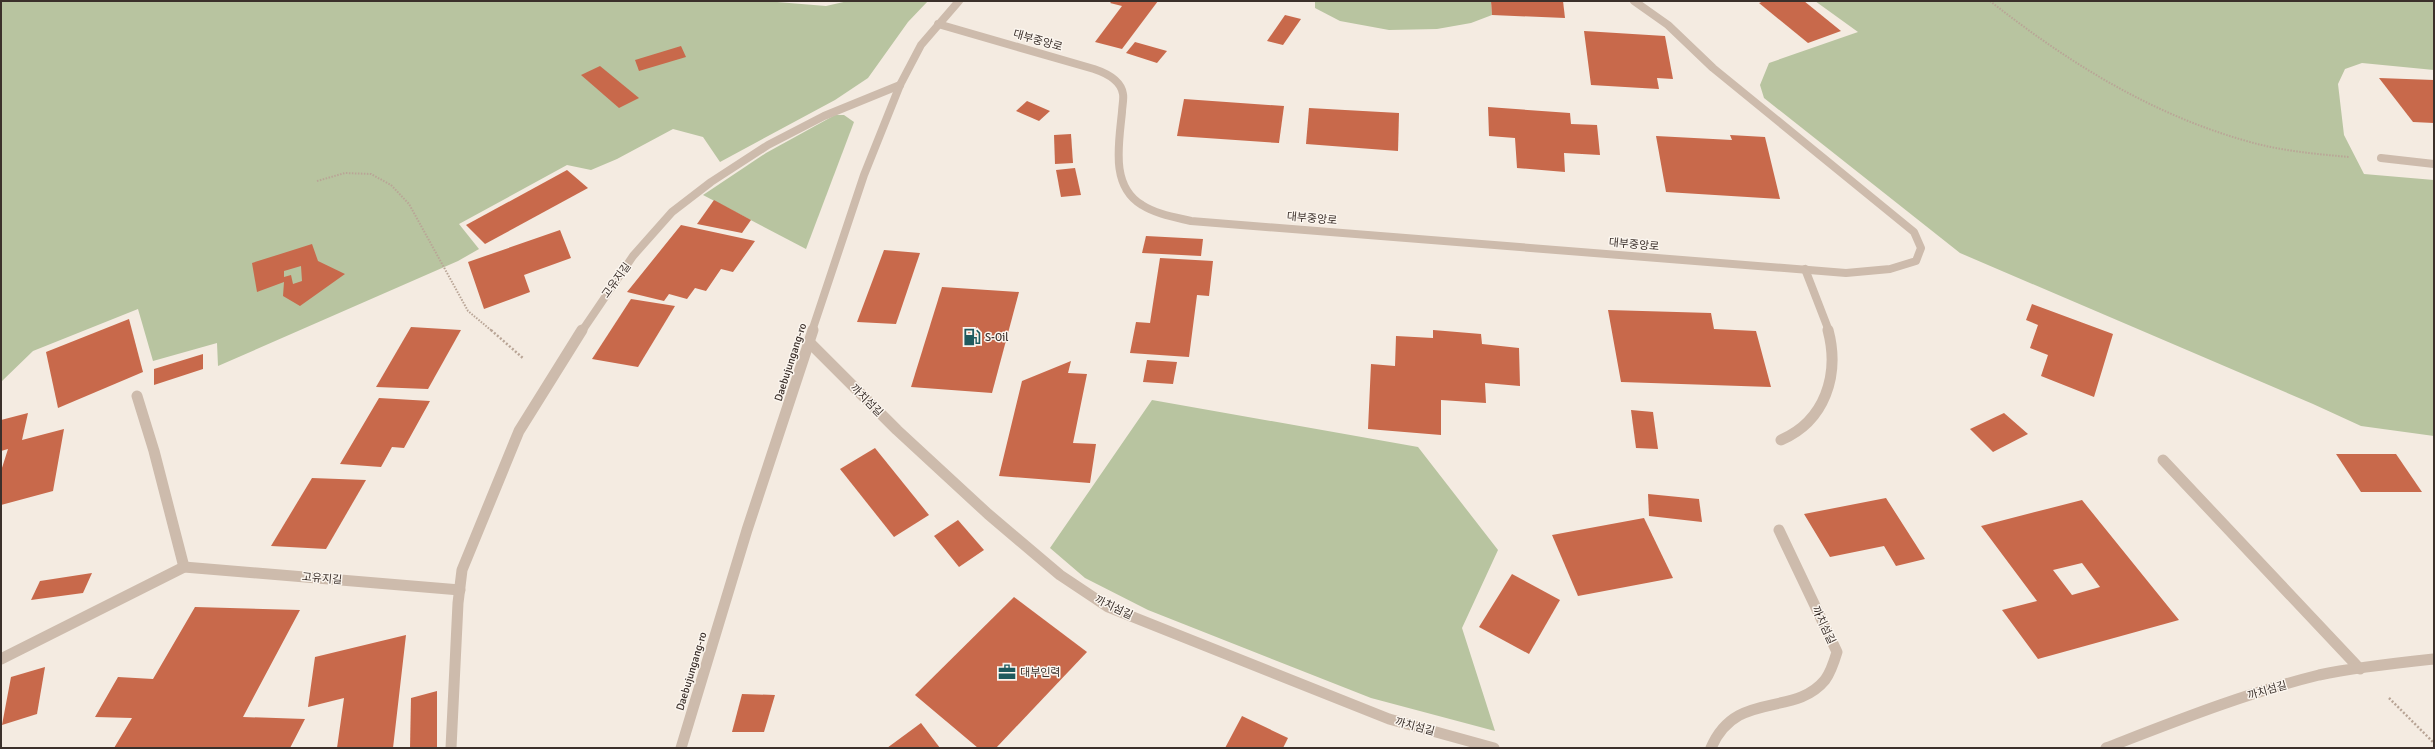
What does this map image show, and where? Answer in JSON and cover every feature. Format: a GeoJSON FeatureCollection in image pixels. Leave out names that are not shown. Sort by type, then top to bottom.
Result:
{"type":"FeatureCollection","features":[{"type":"Feature","properties":{"kind":"street","name":"Daebujungang-ro"},"geometry":{"type":"LineString","coordinates":[[681,748],[747,530],[864,175],[900,86],[921,45],[959,1]]}},
{"type":"Feature","properties":{"kind":"street","name":"대부중앙로"},"geometry":{"type":"LineString","coordinates":[[938,24],[1107,73],[1119,82],[1124,94],[1118,175],[1125,191],[1140,205],[1165,216],[1191,221],[1846,273],[1877,272],[1901,268],[1916,261],[1921,248],[1914,232],[1714,68],[1668,25],[1634,1]]}},
{"type":"Feature","properties":{"kind":"street","name":"고유지길"},"geometry":{"type":"LineString","coordinates":[[452,748],[462,570],[519,431],[604,296],[633,256],[672,212],[711,182],[768,145],[824,116],[900,86]]}},
{"type":"Feature","properties":{"kind":"street"},"geometry":{"type":"LineString","coordinates":[[2381,158],[2434,164]]}},
{"type":"Feature","properties":{"kind":"street"},"geometry":{"type":"LineString","coordinates":[[1781,440],[1800,432],[1813,417],[1825,399],[1833,376],[1833,350],[1825,316],[1805,269]]}},
{"type":"Feature","properties":{"kind":"street","name":"까치섬길"},"geometry":{"type":"LineString","coordinates":[[809,342],[891,424],[979,505],[1075,588],[1108,606],[1388,719],[1494,748]]}},
{"type":"Feature","properties":{"kind":"street"},"geometry":{"type":"LineString","coordinates":[[1,659],[184,567],[154,451],[137,396]]}},
{"type":"Feature","properties":{"kind":"street"},"geometry":{"type":"LineString","coordinates":[[2163,460],[2360,669]]}},
{"type":"Feature","properties":{"kind":"street","name":"까치섬길"},"geometry":{"type":"LineString","coordinates":[[1711,748],[1719,729],[1732,716],[1806,695],[1822,685],[1832,669],[1836,652],[1779,530]]}},
{"type":"Feature","properties":{"kind":"street","name":"고유지길"},"geometry":{"type":"LineString","coordinates":[[184,567],[460,590]]}},
{"type":"Feature","properties":{"kind":"street","name":"까치섬길"},"geometry":{"type":"LineString","coordinates":[[2106,748],[2226,702],[2306,678],[2434,659]]}},
{"type":"Feature","properties":{"kind":"path"},"geometry":{"type":"LineString","coordinates":[[1990,1],[2029,34],[2082,69],[2140,101],[2198,125],[2263,146],[2324,156],[2381,158]]}},
{"type":"Feature","properties":{"kind":"path"},"geometry":{"type":"LineString","coordinates":[[317,181],[345,173],[371,174],[391,184],[409,204],[468,311],[550,382]]}},
{"type":"Feature","properties":{"kind":"path"},"geometry":{"type":"LineString","coordinates":[[2360,669],[2434,743]]}},
{"type":"Feature","properties":{"kind":"green space"},"geometry":{"type":"Polygon","coordinates":[[[1,1],[765,1],[826,6],[848,1],[928,1],[908,22],[868,78],[835,100],[720,162],[703,137],[673,129],[617,159],[591,170],[567,165],[459,224],[479,249],[458,261],[218,366],[217,343],[153,361],[138,309],[33,351],[1,382],[1,1]]]}},
{"type":"Feature","properties":{"kind":"green space"},"geometry":{"type":"Polygon","coordinates":[[[1315,1],[1491,1],[1492,15],[1471,23],[1437,29],[1389,30],[1340,21],[1315,8],[1315,1]]]}},
{"type":"Feature","properties":{"kind":"green space"},"geometry":{"type":"Polygon","coordinates":[[[1815,1],[2434,1],[2434,70],[2362,63],[2345,69],[2338,84],[2344,135],[2364,174],[2434,180],[2434,436],[2361,426],[1960,253],[1764,98],[1760,85],[1769,63],[1858,32],[1815,1]]]}},
{"type":"Feature","properties":{"kind":"green space"},"geometry":{"type":"Polygon","coordinates":[[[835,115],[844,115],[854,122],[806,249],[703,195],[766,153],[835,115]]]}},
{"type":"Feature","properties":{"kind":"green space"},"geometry":{"type":"Polygon","coordinates":[[[1152,400],[1418,447],[1498,550],[1462,628],[1495,731],[1371,698],[1148,610],[1085,578],[1050,548],[1152,400]]]}},
{"type":"Feature","properties":{"kind":"building"},"geometry":{"type":"Polygon","coordinates":[[[1112,1],[1158,1],[1122,49],[1095,42],[1122,6],[1110,3],[1112,1]]]}},
{"type":"Feature","properties":{"kind":"building"},"geometry":{"type":"Polygon","coordinates":[[[1491,1],[1563,1],[1565,18],[1492,15],[1491,1]]]}},
{"type":"Feature","properties":{"kind":"building"},"geometry":{"type":"Polygon","coordinates":[[[1764,1],[1804,1],[1841,31],[1808,43],[1759,3],[1764,1]]]}},
{"type":"Feature","properties":{"kind":"building"},"geometry":{"type":"Polygon","coordinates":[[[1285,15],[1301,19],[1283,45],[1267,41],[1285,15]]]}},
{"type":"Feature","properties":{"kind":"building"},"geometry":{"type":"Polygon","coordinates":[[[1584,31],[1665,36],[1673,79],[1657,78],[1659,89],[1591,85],[1584,31]]]}},
{"type":"Feature","properties":{"kind":"building"},"geometry":{"type":"Polygon","coordinates":[[[1135,42],[1167,51],[1157,63],[1126,53],[1135,42]]]}},
{"type":"Feature","properties":{"kind":"building"},"geometry":{"type":"Polygon","coordinates":[[[681,46],[686,57],[639,71],[635,60],[681,46]]]}},
{"type":"Feature","properties":{"kind":"building"},"geometry":{"type":"Polygon","coordinates":[[[600,66],[639,98],[619,108],[581,75],[600,66]]]}},
{"type":"Feature","properties":{"kind":"building"},"geometry":{"type":"Polygon","coordinates":[[[2379,78],[2434,80],[2434,123],[2413,122],[2379,78]]]}},
{"type":"Feature","properties":{"kind":"building"},"geometry":{"type":"Polygon","coordinates":[[[1184,99],[1284,106],[1279,143],[1177,136],[1184,99]]]}},
{"type":"Feature","properties":{"kind":"building"},"geometry":{"type":"Polygon","coordinates":[[[1027,101],[1050,111],[1039,121],[1016,111],[1027,101]]]}},
{"type":"Feature","properties":{"kind":"building"},"geometry":{"type":"Polygon","coordinates":[[[1488,107],[1570,113],[1571,124],[1597,125],[1600,155],[1564,153],[1565,172],[1517,168],[1515,138],[1489,136],[1488,107]]]}},
{"type":"Feature","properties":{"kind":"building"},"geometry":{"type":"Polygon","coordinates":[[[1309,108],[1399,113],[1398,151],[1306,144],[1309,108]]]}},
{"type":"Feature","properties":{"kind":"building"},"geometry":{"type":"Polygon","coordinates":[[[1071,134],[1073,163],[1055,164],[1054,135],[1071,134]]]}},
{"type":"Feature","properties":{"kind":"building"},"geometry":{"type":"Polygon","coordinates":[[[1730,135],[1765,137],[1780,199],[1666,192],[1656,136],[1732,140],[1730,135]]]}},
{"type":"Feature","properties":{"kind":"building"},"geometry":{"type":"Polygon","coordinates":[[[1075,168],[1081,195],[1061,197],[1056,170],[1075,168]]]}},
{"type":"Feature","properties":{"kind":"building"},"geometry":{"type":"Polygon","coordinates":[[[567,170],[588,188],[485,244],[466,225],[567,170]]]}},
{"type":"Feature","properties":{"kind":"building"},"geometry":{"type":"Polygon","coordinates":[[[714,200],[751,220],[742,233],[697,224],[714,200]]]}},
{"type":"Feature","properties":{"kind":"building"},"geometry":{"type":"Polygon","coordinates":[[[681,225],[755,241],[733,272],[721,269],[706,291],[695,288],[687,299],[669,294],[664,301],[627,292],[681,225]]]}},
{"type":"Feature","properties":{"kind":"building"},"geometry":{"type":"Polygon","coordinates":[[[560,230],[571,258],[524,275],[530,292],[484,309],[468,262],[560,230]]]}},
{"type":"Feature","properties":{"kind":"building"},"geometry":{"type":"Polygon","coordinates":[[[1146,236],[1203,239],[1201,256],[1142,253],[1146,236]]]}},
{"type":"Feature","properties":{"kind":"building"},"geometry":{"type":"Polygon","coordinates":[[[312,244],[318,261],[345,274],[300,306],[283,296],[284,282],[257,292],[252,263],[312,244]],[[301,266],[284,271],[284,277],[291,275],[293,284],[302,281],[301,266]]]}},
{"type":"Feature","properties":{"kind":"building"},"geometry":{"type":"Polygon","coordinates":[[[884,250],[920,253],[896,324],[857,322],[884,250]]]}},
{"type":"Feature","properties":{"kind":"building"},"geometry":{"type":"Polygon","coordinates":[[[1160,258],[1213,261],[1209,296],[1197,295],[1189,357],[1130,353],[1136,322],[1150,323],[1160,258]]]}},
{"type":"Feature","properties":{"kind":"building"},"geometry":{"type":"Polygon","coordinates":[[[942,287],[1019,292],[992,393],[911,387],[942,287]]]}},
{"type":"Feature","properties":{"kind":"building"},"geometry":{"type":"Polygon","coordinates":[[[631,299],[675,306],[638,367],[592,359],[631,299]]]}},
{"type":"Feature","properties":{"kind":"building"},"geometry":{"type":"Polygon","coordinates":[[[2032,304],[2113,334],[2094,397],[2041,376],[2048,355],[2030,348],[2038,325],[2026,320],[2032,304]]]}},
{"type":"Feature","properties":{"kind":"building"},"geometry":{"type":"Polygon","coordinates":[[[1608,310],[1711,313],[1714,329],[1756,331],[1771,387],[1621,382],[1608,310]]]}},
{"type":"Feature","properties":{"kind":"building"},"geometry":{"type":"Polygon","coordinates":[[[129,319],[143,372],[58,408],[46,352],[129,319]]]}},
{"type":"Feature","properties":{"kind":"building"},"geometry":{"type":"Polygon","coordinates":[[[411,327],[461,330],[428,389],[376,387],[411,327]]]}},
{"type":"Feature","properties":{"kind":"building"},"geometry":{"type":"Polygon","coordinates":[[[1433,330],[1481,334],[1482,344],[1519,348],[1520,386],[1485,383],[1486,403],[1441,400],[1441,435],[1368,429],[1371,364],[1395,366],[1396,336],[1433,338],[1433,330]]]}},
{"type":"Feature","properties":{"kind":"building"},"geometry":{"type":"Polygon","coordinates":[[[203,354],[203,369],[154,385],[154,369],[203,354]]]}},
{"type":"Feature","properties":{"kind":"building"},"geometry":{"type":"Polygon","coordinates":[[[1147,360],[1177,362],[1173,384],[1143,382],[1147,360]]]}},
{"type":"Feature","properties":{"kind":"building"},"geometry":{"type":"Polygon","coordinates":[[[1071,361],[1068,373],[1087,374],[1073,443],[1096,444],[1090,483],[999,476],[1022,381],[1071,361]]]}},
{"type":"Feature","properties":{"kind":"building"},"geometry":{"type":"Polygon","coordinates":[[[379,398],[430,401],[404,448],[392,447],[381,467],[340,464],[379,398]]]}},
{"type":"Feature","properties":{"kind":"building"},"geometry":{"type":"Polygon","coordinates":[[[1631,410],[1653,412],[1658,449],[1636,448],[1631,410]]]}},
{"type":"Feature","properties":{"kind":"building"},"geometry":{"type":"Polygon","coordinates":[[[28,413],[22,440],[64,429],[53,491],[1,505],[1,471],[8,449],[1,451],[1,420],[28,413]]]}},
{"type":"Feature","properties":{"kind":"building"},"geometry":{"type":"Polygon","coordinates":[[[2004,413],[2028,434],[1993,452],[1970,429],[2004,413]]]}},
{"type":"Feature","properties":{"kind":"building"},"geometry":{"type":"Polygon","coordinates":[[[875,448],[929,515],[894,537],[840,469],[875,448]]]}},
{"type":"Feature","properties":{"kind":"building"},"geometry":{"type":"Polygon","coordinates":[[[2336,454],[2396,454],[2422,492],[2361,492],[2336,454]]]}},
{"type":"Feature","properties":{"kind":"building"},"geometry":{"type":"Polygon","coordinates":[[[312,478],[366,480],[326,549],[271,546],[312,478]]]}},
{"type":"Feature","properties":{"kind":"building"},"geometry":{"type":"Polygon","coordinates":[[[1648,494],[1699,499],[1702,522],[1649,516],[1648,494]]]}},
{"type":"Feature","properties":{"kind":"building"},"geometry":{"type":"Polygon","coordinates":[[[1886,498],[1925,559],[1896,566],[1884,546],[1830,557],[1804,514],[1886,498]]]}},
{"type":"Feature","properties":{"kind":"building"},"geometry":{"type":"Polygon","coordinates":[[[2082,500],[2179,620],[2038,659],[2002,610],[2037,601],[1981,526],[2082,500]],[[2082,563],[2053,570],[2072,595],[2100,587],[2082,563]]]}},
{"type":"Feature","properties":{"kind":"building"},"geometry":{"type":"Polygon","coordinates":[[[1644,518],[1673,578],[1578,596],[1552,535],[1644,518]]]}},
{"type":"Feature","properties":{"kind":"building"},"geometry":{"type":"Polygon","coordinates":[[[958,520],[984,550],[959,567],[934,536],[958,520]]]}},
{"type":"Feature","properties":{"kind":"building"},"geometry":{"type":"Polygon","coordinates":[[[92,573],[83,593],[31,600],[40,581],[92,573]]]}},
{"type":"Feature","properties":{"kind":"building"},"geometry":{"type":"Polygon","coordinates":[[[1512,574],[1560,600],[1529,654],[1479,627],[1512,574]]]}},
{"type":"Feature","properties":{"kind":"building"},"geometry":{"type":"Polygon","coordinates":[[[1014,597],[1087,652],[996,748],[978,748],[915,695],[1014,597]]]}},
{"type":"Feature","properties":{"kind":"building"},"geometry":{"type":"Polygon","coordinates":[[[195,607],[300,610],[243,717],[305,719],[290,748],[114,748],[132,718],[95,717],[118,677],[153,679],[195,607]]]}},
{"type":"Feature","properties":{"kind":"building"},"geometry":{"type":"Polygon","coordinates":[[[406,635],[393,748],[337,748],[344,698],[308,707],[315,657],[406,635]]]}},
{"type":"Feature","properties":{"kind":"building"},"geometry":{"type":"Polygon","coordinates":[[[45,667],[37,714],[2,725],[11,677],[45,667]]]}},
{"type":"Feature","properties":{"kind":"building"},"geometry":{"type":"Polygon","coordinates":[[[437,691],[437,748],[410,748],[411,698],[437,691]]]}},
{"type":"Feature","properties":{"kind":"building"},"geometry":{"type":"Polygon","coordinates":[[[742,694],[775,695],[764,732],[732,732],[742,694]]]}},
{"type":"Feature","properties":{"kind":"building"},"geometry":{"type":"Polygon","coordinates":[[[1242,716],[1288,738],[1283,748],[1225,748],[1242,716]]]}},
{"type":"Feature","properties":{"kind":"building"},"geometry":{"type":"Polygon","coordinates":[[[921,723],[940,748],[887,748],[921,723]]]}},
{"type":"Feature","properties":{"kind":"place","name":"S-Oil"},"geometry":{"type":"Point","coordinates":[972,337]}},
{"type":"Feature","properties":{"kind":"place","name":"대부인력"},"geometry":{"type":"Point","coordinates":[1007,672]}}]}
